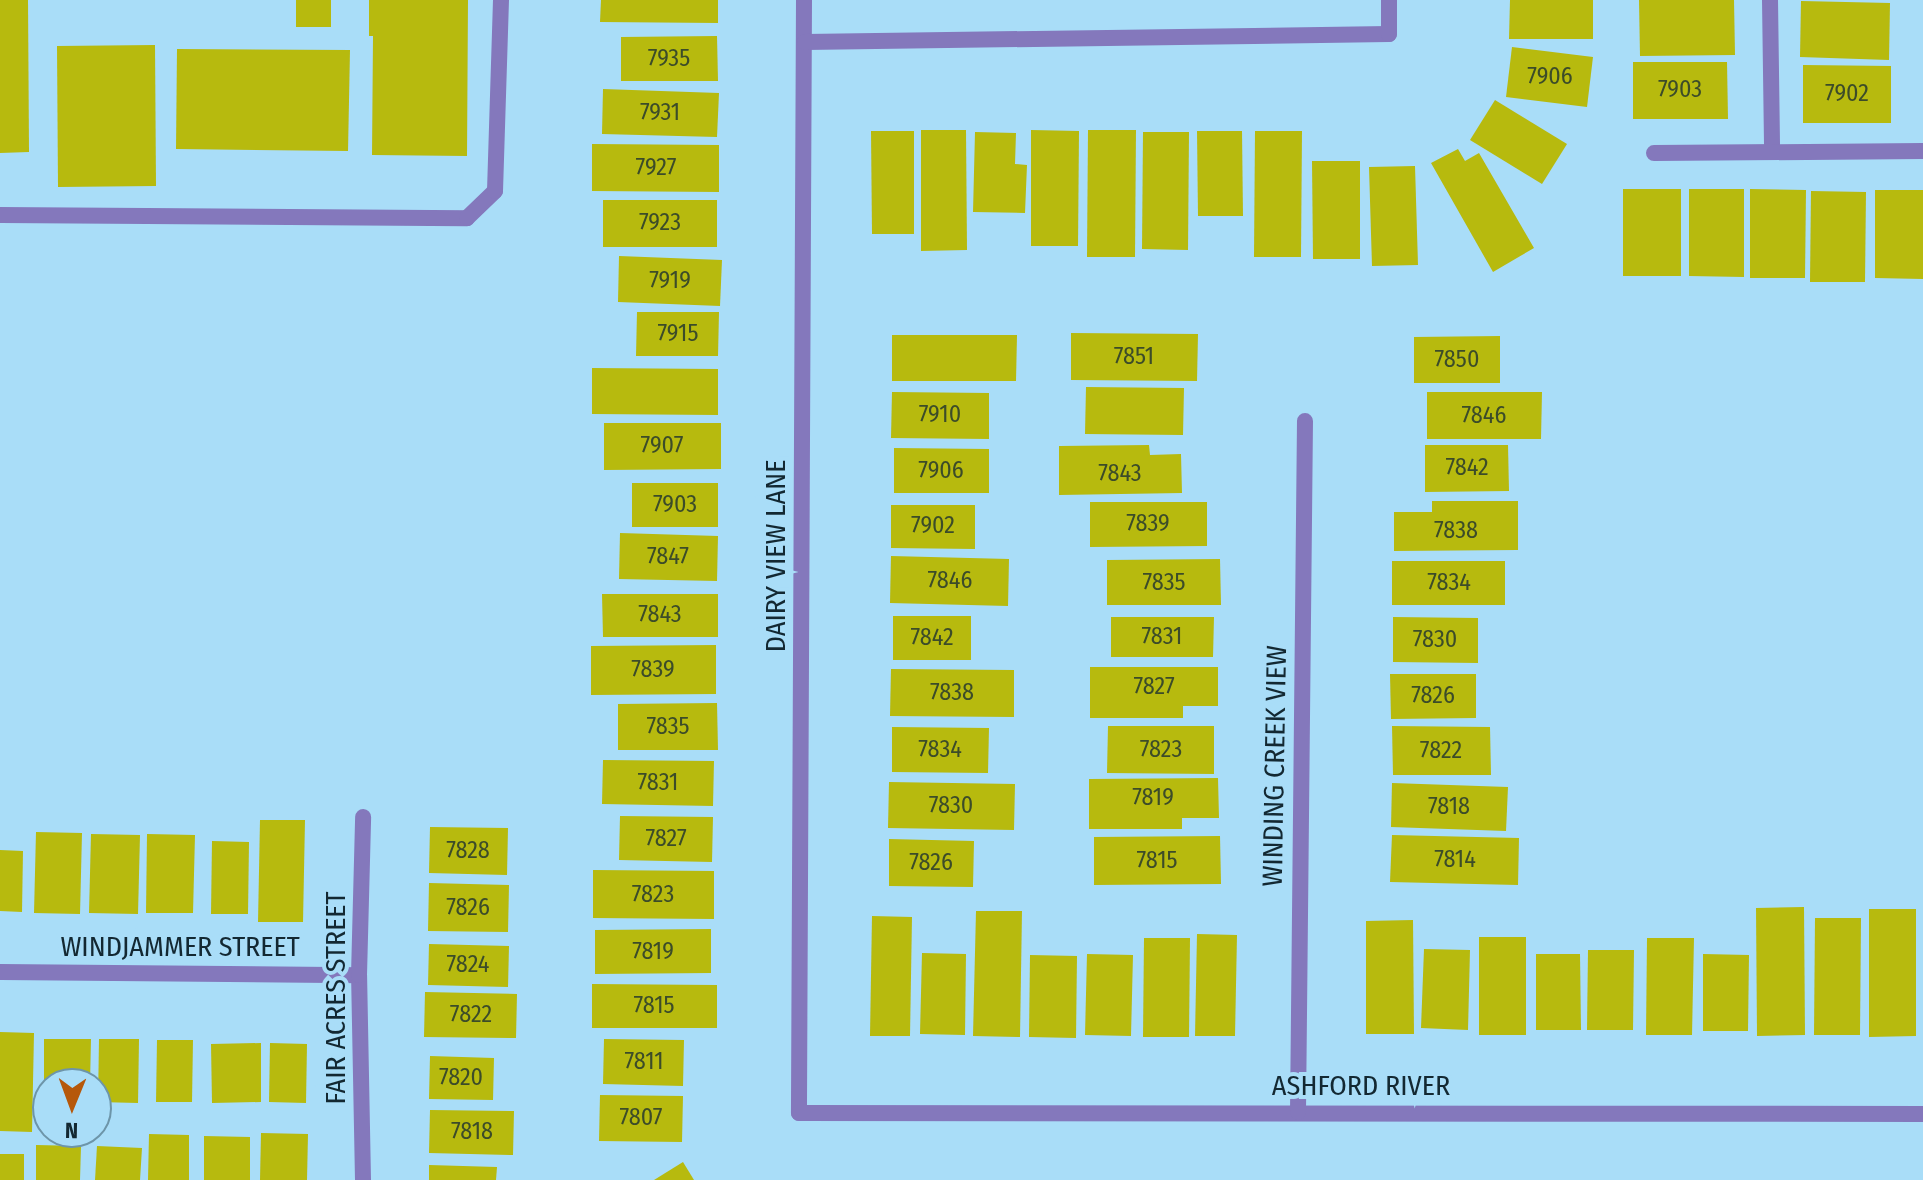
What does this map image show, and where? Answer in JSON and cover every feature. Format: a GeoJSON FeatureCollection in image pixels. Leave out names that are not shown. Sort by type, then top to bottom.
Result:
{"type":"FeatureCollection","features":[{"type":"Feature","properties":{"kind":"street"},"geometry":{"type":"LineString","coordinates":[[0,215],[467,218],[495,191],[501,0]]}},
{"type":"Feature","properties":{"kind":"street","name":"DAIRY VIEW LANE"},"geometry":{"type":"LineString","coordinates":[[799,1113],[804,0]]}},
{"type":"Feature","properties":{"kind":"street"},"geometry":{"type":"LineString","coordinates":[[805,42],[1389,34],[1389,0]]}},
{"type":"Feature","properties":{"kind":"street"},"geometry":{"type":"LineString","coordinates":[[1770,0],[1772,152]]}},
{"type":"Feature","properties":{"kind":"street"},"geometry":{"type":"LineString","coordinates":[[1654,153],[1923,151]]}},
{"type":"Feature","properties":{"kind":"street","name":"WINDING CREEK VIEW"},"geometry":{"type":"LineString","coordinates":[[1298,1112],[1305,421]]}},
{"type":"Feature","properties":{"kind":"street","name":"FAIR ACRES STREET"},"geometry":{"type":"LineString","coordinates":[[363,817],[359,975],[363,1180]]}},
{"type":"Feature","properties":{"kind":"street","name":"WINDJAMMER STREET"},"geometry":{"type":"LineString","coordinates":[[0,972],[359,975]]}},
{"type":"Feature","properties":{"kind":"street","name":"ASHFORD RIVER"},"geometry":{"type":"LineString","coordinates":[[799,1113],[1923,1114]]}},
{"type":"Feature","properties":{"kind":"building"},"geometry":{"type":"Polygon","coordinates":[[[0,0],[28,0],[29,152],[0,153],[0,0]]]}},
{"type":"Feature","properties":{"kind":"building"},"geometry":{"type":"Polygon","coordinates":[[[296,0],[331,0],[331,27],[296,27],[296,0]]]}},
{"type":"Feature","properties":{"kind":"building"},"geometry":{"type":"Polygon","coordinates":[[[369,0],[468,0],[467,156],[372,155],[373,36],[369,36],[369,0]]]}},
{"type":"Feature","properties":{"kind":"building"},"geometry":{"type":"Polygon","coordinates":[[[601,0],[718,0],[718,23],[600,22],[601,0]]]}},
{"type":"Feature","properties":{"kind":"building"},"geometry":{"type":"Polygon","coordinates":[[[1510,0],[1593,0],[1593,39],[1509,39],[1510,0]]]}},
{"type":"Feature","properties":{"kind":"building"},"geometry":{"type":"Polygon","coordinates":[[[1639,0],[1734,0],[1735,55],[1640,56],[1639,0]]]}},
{"type":"Feature","properties":{"kind":"building"},"geometry":{"type":"Polygon","coordinates":[[[1801,1],[1890,3],[1889,60],[1800,57],[1801,1]]]}},
{"type":"Feature","properties":{"kind":"building"},"geometry":{"type":"Polygon","coordinates":[[[717,36],[718,81],[621,81],[621,37],[717,36]]]}},
{"type":"Feature","properties":{"kind":"building"},"geometry":{"type":"Polygon","coordinates":[[[155,45],[156,186],[58,187],[57,46],[155,45]]]}},
{"type":"Feature","properties":{"kind":"building"},"geometry":{"type":"Polygon","coordinates":[[[1512,47],[1593,57],[1587,107],[1506,97],[1512,47]]]}},
{"type":"Feature","properties":{"kind":"building"},"geometry":{"type":"Polygon","coordinates":[[[177,49],[350,50],[348,151],[176,149],[177,49]]]}},
{"type":"Feature","properties":{"kind":"building"},"geometry":{"type":"Polygon","coordinates":[[[1633,62],[1727,62],[1728,119],[1633,119],[1633,62]]]}},
{"type":"Feature","properties":{"kind":"building"},"geometry":{"type":"Polygon","coordinates":[[[1803,65],[1891,66],[1891,123],[1803,123],[1803,65]]]}},
{"type":"Feature","properties":{"kind":"building"},"geometry":{"type":"Polygon","coordinates":[[[603,89],[719,93],[717,137],[602,134],[603,89]]]}},
{"type":"Feature","properties":{"kind":"building"},"geometry":{"type":"Polygon","coordinates":[[[1495,100],[1567,144],[1542,184],[1470,140],[1495,100]]]}},
{"type":"Feature","properties":{"kind":"building"},"geometry":{"type":"Polygon","coordinates":[[[921,130],[966,130],[967,250],[921,251],[921,130]]]}},
{"type":"Feature","properties":{"kind":"building"},"geometry":{"type":"Polygon","coordinates":[[[1031,130],[1079,131],[1078,246],[1031,246],[1031,130]]]}},
{"type":"Feature","properties":{"kind":"building"},"geometry":{"type":"Polygon","coordinates":[[[1088,130],[1136,130],[1135,257],[1087,257],[1088,130]]]}},
{"type":"Feature","properties":{"kind":"building"},"geometry":{"type":"Polygon","coordinates":[[[871,131],[914,131],[914,234],[872,234],[871,131]]]}},
{"type":"Feature","properties":{"kind":"building"},"geometry":{"type":"Polygon","coordinates":[[[1197,131],[1242,131],[1243,216],[1198,216],[1197,131]]]}},
{"type":"Feature","properties":{"kind":"building"},"geometry":{"type":"Polygon","coordinates":[[[1255,131],[1302,131],[1301,257],[1254,257],[1255,131]]]}},
{"type":"Feature","properties":{"kind":"building"},"geometry":{"type":"Polygon","coordinates":[[[975,132],[1016,133],[1015,164],[1027,165],[1025,213],[973,212],[975,132]]]}},
{"type":"Feature","properties":{"kind":"building"},"geometry":{"type":"Polygon","coordinates":[[[1143,132],[1189,132],[1188,250],[1142,249],[1143,132]]]}},
{"type":"Feature","properties":{"kind":"building"},"geometry":{"type":"Polygon","coordinates":[[[592,144],[719,145],[719,192],[592,191],[592,144]]]}},
{"type":"Feature","properties":{"kind":"building"},"geometry":{"type":"Polygon","coordinates":[[[1458,149],[1465,161],[1479,153],[1534,248],[1493,272],[1431,163],[1458,149]]]}},
{"type":"Feature","properties":{"kind":"building"},"geometry":{"type":"Polygon","coordinates":[[[1312,161],[1360,161],[1360,259],[1313,259],[1312,161]]]}},
{"type":"Feature","properties":{"kind":"building"},"geometry":{"type":"Polygon","coordinates":[[[1415,166],[1418,265],[1372,266],[1369,167],[1415,166]]]}},
{"type":"Feature","properties":{"kind":"building"},"geometry":{"type":"Polygon","coordinates":[[[1623,189],[1681,189],[1681,276],[1623,276],[1623,189]]]}},
{"type":"Feature","properties":{"kind":"building"},"geometry":{"type":"Polygon","coordinates":[[[1689,189],[1744,189],[1744,277],[1689,276],[1689,189]]]}},
{"type":"Feature","properties":{"kind":"building"},"geometry":{"type":"Polygon","coordinates":[[[1750,189],[1806,190],[1805,278],[1750,278],[1750,189]]]}},
{"type":"Feature","properties":{"kind":"building"},"geometry":{"type":"Polygon","coordinates":[[[1875,190],[1923,190],[1923,279],[1875,278],[1875,190]]]}},
{"type":"Feature","properties":{"kind":"building"},"geometry":{"type":"Polygon","coordinates":[[[1811,191],[1866,192],[1865,282],[1810,282],[1811,191]]]}},
{"type":"Feature","properties":{"kind":"building"},"geometry":{"type":"Polygon","coordinates":[[[603,200],[717,200],[717,247],[603,247],[603,200]]]}},
{"type":"Feature","properties":{"kind":"building"},"geometry":{"type":"Polygon","coordinates":[[[619,256],[722,260],[720,306],[618,302],[619,256]]]}},
{"type":"Feature","properties":{"kind":"building"},"geometry":{"type":"Polygon","coordinates":[[[637,312],[719,312],[718,356],[636,356],[637,312]]]}},
{"type":"Feature","properties":{"kind":"building"},"geometry":{"type":"Polygon","coordinates":[[[1071,333],[1198,334],[1197,381],[1071,380],[1071,333]]]}},
{"type":"Feature","properties":{"kind":"building"},"geometry":{"type":"Polygon","coordinates":[[[892,335],[1017,335],[1016,381],[892,381],[892,335]]]}},
{"type":"Feature","properties":{"kind":"building"},"geometry":{"type":"Polygon","coordinates":[[[1500,336],[1500,383],[1414,383],[1414,337],[1500,336]]]}},
{"type":"Feature","properties":{"kind":"building"},"geometry":{"type":"Polygon","coordinates":[[[592,368],[718,369],[718,415],[592,414],[592,368]]]}},
{"type":"Feature","properties":{"kind":"building"},"geometry":{"type":"Polygon","coordinates":[[[1086,387],[1184,388],[1183,435],[1085,434],[1086,387]]]}},
{"type":"Feature","properties":{"kind":"building"},"geometry":{"type":"Polygon","coordinates":[[[892,392],[989,393],[989,439],[891,438],[892,392]]]}},
{"type":"Feature","properties":{"kind":"building"},"geometry":{"type":"Polygon","coordinates":[[[1427,392],[1542,392],[1541,439],[1427,439],[1427,392]]]}},
{"type":"Feature","properties":{"kind":"building"},"geometry":{"type":"Polygon","coordinates":[[[604,423],[721,423],[721,469],[604,470],[604,423]]]}},
{"type":"Feature","properties":{"kind":"building"},"geometry":{"type":"Polygon","coordinates":[[[1149,445],[1150,455],[1181,454],[1182,493],[1059,495],[1059,446],[1149,445]]]}},
{"type":"Feature","properties":{"kind":"building"},"geometry":{"type":"Polygon","coordinates":[[[1425,445],[1508,445],[1509,491],[1425,492],[1425,445]]]}},
{"type":"Feature","properties":{"kind":"building"},"geometry":{"type":"Polygon","coordinates":[[[894,448],[989,449],[989,493],[894,493],[894,448]]]}},
{"type":"Feature","properties":{"kind":"building"},"geometry":{"type":"Polygon","coordinates":[[[632,483],[718,483],[718,527],[632,527],[632,483]]]}},
{"type":"Feature","properties":{"kind":"building"},"geometry":{"type":"Polygon","coordinates":[[[1432,501],[1518,501],[1518,550],[1394,551],[1394,512],[1432,512],[1432,501]]]}},
{"type":"Feature","properties":{"kind":"building"},"geometry":{"type":"Polygon","coordinates":[[[1090,502],[1207,502],[1207,546],[1090,547],[1090,502]]]}},
{"type":"Feature","properties":{"kind":"building"},"geometry":{"type":"Polygon","coordinates":[[[891,505],[975,505],[975,549],[891,548],[891,505]]]}},
{"type":"Feature","properties":{"kind":"building"},"geometry":{"type":"Polygon","coordinates":[[[620,533],[718,536],[717,581],[619,579],[620,533]]]}},
{"type":"Feature","properties":{"kind":"building"},"geometry":{"type":"Polygon","coordinates":[[[891,556],[1009,559],[1008,606],[890,603],[891,556]]]}},
{"type":"Feature","properties":{"kind":"building"},"geometry":{"type":"Polygon","coordinates":[[[1220,559],[1221,605],[1107,605],[1107,560],[1220,559]]]}},
{"type":"Feature","properties":{"kind":"building"},"geometry":{"type":"Polygon","coordinates":[[[1392,561],[1505,561],[1505,605],[1392,605],[1392,561]]]}},
{"type":"Feature","properties":{"kind":"building"},"geometry":{"type":"Polygon","coordinates":[[[602,594],[718,594],[718,637],[603,637],[602,594]]]}},
{"type":"Feature","properties":{"kind":"building"},"geometry":{"type":"Polygon","coordinates":[[[893,616],[971,616],[971,660],[893,660],[893,616]]]}},
{"type":"Feature","properties":{"kind":"building"},"geometry":{"type":"Polygon","coordinates":[[[1111,617],[1214,617],[1213,657],[1111,657],[1111,617]]]}},
{"type":"Feature","properties":{"kind":"building"},"geometry":{"type":"Polygon","coordinates":[[[1393,617],[1478,618],[1478,663],[1393,662],[1393,617]]]}},
{"type":"Feature","properties":{"kind":"building"},"geometry":{"type":"Polygon","coordinates":[[[716,645],[716,694],[591,695],[591,646],[716,645]]]}},
{"type":"Feature","properties":{"kind":"building"},"geometry":{"type":"Polygon","coordinates":[[[1090,667],[1218,667],[1218,706],[1183,706],[1183,718],[1090,718],[1090,667]]]}},
{"type":"Feature","properties":{"kind":"building"},"geometry":{"type":"Polygon","coordinates":[[[891,669],[1014,670],[1014,717],[890,716],[891,669]]]}},
{"type":"Feature","properties":{"kind":"building"},"geometry":{"type":"Polygon","coordinates":[[[1390,674],[1476,674],[1476,718],[1391,719],[1390,674]]]}},
{"type":"Feature","properties":{"kind":"building"},"geometry":{"type":"Polygon","coordinates":[[[717,703],[718,750],[618,750],[618,704],[717,703]]]}},
{"type":"Feature","properties":{"kind":"building"},"geometry":{"type":"Polygon","coordinates":[[[1108,726],[1214,726],[1214,774],[1107,773],[1108,726]]]}},
{"type":"Feature","properties":{"kind":"building"},"geometry":{"type":"Polygon","coordinates":[[[1392,726],[1490,727],[1491,775],[1393,775],[1392,726]]]}},
{"type":"Feature","properties":{"kind":"building"},"geometry":{"type":"Polygon","coordinates":[[[892,727],[989,728],[988,773],[892,772],[892,727]]]}},
{"type":"Feature","properties":{"kind":"building"},"geometry":{"type":"Polygon","coordinates":[[[603,760],[714,761],[713,806],[602,804],[603,760]]]}},
{"type":"Feature","properties":{"kind":"building"},"geometry":{"type":"Polygon","coordinates":[[[1218,778],[1219,818],[1182,818],[1182,829],[1089,829],[1089,779],[1218,778]]]}},
{"type":"Feature","properties":{"kind":"building"},"geometry":{"type":"Polygon","coordinates":[[[889,782],[1015,784],[1014,830],[888,828],[889,782]]]}},
{"type":"Feature","properties":{"kind":"building"},"geometry":{"type":"Polygon","coordinates":[[[1392,783],[1508,787],[1506,831],[1391,827],[1392,783]]]}},
{"type":"Feature","properties":{"kind":"building"},"geometry":{"type":"Polygon","coordinates":[[[620,816],[713,817],[712,862],[619,860],[620,816]]]}},
{"type":"Feature","properties":{"kind":"building"},"geometry":{"type":"Polygon","coordinates":[[[260,820],[305,820],[303,922],[258,922],[260,820]]]}},
{"type":"Feature","properties":{"kind":"building"},"geometry":{"type":"Polygon","coordinates":[[[430,827],[508,828],[507,875],[429,873],[430,827]]]}},
{"type":"Feature","properties":{"kind":"building"},"geometry":{"type":"Polygon","coordinates":[[[36,832],[82,833],[80,914],[34,913],[36,832]]]}},
{"type":"Feature","properties":{"kind":"building"},"geometry":{"type":"Polygon","coordinates":[[[91,834],[140,835],[138,914],[89,913],[91,834]]]}},
{"type":"Feature","properties":{"kind":"building"},"geometry":{"type":"Polygon","coordinates":[[[147,834],[195,835],[193,913],[146,913],[147,834]]]}},
{"type":"Feature","properties":{"kind":"building"},"geometry":{"type":"Polygon","coordinates":[[[1392,835],[1519,838],[1518,885],[1390,882],[1392,835]]]}},
{"type":"Feature","properties":{"kind":"building"},"geometry":{"type":"Polygon","coordinates":[[[1220,836],[1221,884],[1094,885],[1094,837],[1220,836]]]}},
{"type":"Feature","properties":{"kind":"building"},"geometry":{"type":"Polygon","coordinates":[[[889,839],[974,841],[973,887],[889,886],[889,839]]]}},
{"type":"Feature","properties":{"kind":"building"},"geometry":{"type":"Polygon","coordinates":[[[212,841],[249,842],[248,914],[211,914],[212,841]]]}},
{"type":"Feature","properties":{"kind":"building"},"geometry":{"type":"Polygon","coordinates":[[[0,850],[23,851],[22,912],[0,911],[0,850]]]}},
{"type":"Feature","properties":{"kind":"building"},"geometry":{"type":"Polygon","coordinates":[[[593,870],[714,871],[714,919],[593,918],[593,870]]]}},
{"type":"Feature","properties":{"kind":"building"},"geometry":{"type":"Polygon","coordinates":[[[429,883],[509,885],[508,932],[428,931],[429,883]]]}},
{"type":"Feature","properties":{"kind":"building"},"geometry":{"type":"Polygon","coordinates":[[[1804,907],[1805,1035],[1757,1036],[1756,908],[1804,907]]]}},
{"type":"Feature","properties":{"kind":"building"},"geometry":{"type":"Polygon","coordinates":[[[1869,909],[1916,909],[1916,1036],[1869,1037],[1869,909]]]}},
{"type":"Feature","properties":{"kind":"building"},"geometry":{"type":"Polygon","coordinates":[[[976,911],[1022,911],[1020,1037],[973,1036],[976,911]]]}},
{"type":"Feature","properties":{"kind":"building"},"geometry":{"type":"Polygon","coordinates":[[[872,916],[912,917],[910,1036],[870,1036],[872,916]]]}},
{"type":"Feature","properties":{"kind":"building"},"geometry":{"type":"Polygon","coordinates":[[[1815,918],[1861,918],[1860,1035],[1814,1035],[1815,918]]]}},
{"type":"Feature","properties":{"kind":"building"},"geometry":{"type":"Polygon","coordinates":[[[1413,920],[1414,1034],[1366,1034],[1366,921],[1413,920]]]}},
{"type":"Feature","properties":{"kind":"building"},"geometry":{"type":"Polygon","coordinates":[[[711,929],[711,973],[595,974],[595,930],[711,929]]]}},
{"type":"Feature","properties":{"kind":"building"},"geometry":{"type":"Polygon","coordinates":[[[1197,934],[1237,935],[1235,1036],[1195,1036],[1197,934]]]}},
{"type":"Feature","properties":{"kind":"building"},"geometry":{"type":"Polygon","coordinates":[[[1479,937],[1526,937],[1526,1035],[1479,1035],[1479,937]]]}},
{"type":"Feature","properties":{"kind":"building"},"geometry":{"type":"Polygon","coordinates":[[[1144,938],[1190,938],[1189,1037],[1143,1037],[1144,938]]]}},
{"type":"Feature","properties":{"kind":"building"},"geometry":{"type":"Polygon","coordinates":[[[1647,938],[1694,938],[1692,1035],[1646,1035],[1647,938]]]}},
{"type":"Feature","properties":{"kind":"building"},"geometry":{"type":"Polygon","coordinates":[[[429,944],[509,946],[508,987],[428,985],[429,944]]]}},
{"type":"Feature","properties":{"kind":"building"},"geometry":{"type":"Polygon","coordinates":[[[1424,949],[1470,950],[1468,1030],[1421,1028],[1424,949]]]}},
{"type":"Feature","properties":{"kind":"building"},"geometry":{"type":"Polygon","coordinates":[[[1588,950],[1634,950],[1633,1030],[1587,1030],[1588,950]]]}},
{"type":"Feature","properties":{"kind":"building"},"geometry":{"type":"Polygon","coordinates":[[[922,953],[966,954],[965,1035],[920,1034],[922,953]]]}},
{"type":"Feature","properties":{"kind":"building"},"geometry":{"type":"Polygon","coordinates":[[[1087,954],[1133,955],[1131,1036],[1085,1035],[1087,954]]]}},
{"type":"Feature","properties":{"kind":"building"},"geometry":{"type":"Polygon","coordinates":[[[1536,954],[1580,954],[1581,1030],[1536,1030],[1536,954]]]}},
{"type":"Feature","properties":{"kind":"building"},"geometry":{"type":"Polygon","coordinates":[[[1703,954],[1749,955],[1748,1031],[1703,1031],[1703,954]]]}},
{"type":"Feature","properties":{"kind":"building"},"geometry":{"type":"Polygon","coordinates":[[[1030,955],[1077,956],[1076,1038],[1029,1037],[1030,955]]]}},
{"type":"Feature","properties":{"kind":"building"},"geometry":{"type":"Polygon","coordinates":[[[592,984],[717,985],[717,1028],[592,1028],[592,984]]]}},
{"type":"Feature","properties":{"kind":"building"},"geometry":{"type":"Polygon","coordinates":[[[425,992],[517,994],[516,1038],[424,1037],[425,992]]]}},
{"type":"Feature","properties":{"kind":"building"},"geometry":{"type":"Polygon","coordinates":[[[0,1032],[34,1033],[32,1132],[0,1131],[0,1032]]]}},
{"type":"Feature","properties":{"kind":"building"},"geometry":{"type":"Polygon","coordinates":[[[44,1039],[91,1039],[90,1068],[44,1068],[44,1039]]]}},
{"type":"Feature","properties":{"kind":"building"},"geometry":{"type":"Polygon","coordinates":[[[99,1039],[139,1039],[138,1103],[112,1102],[112,1068],[99,1068],[99,1039]]]}},
{"type":"Feature","properties":{"kind":"building"},"geometry":{"type":"Polygon","coordinates":[[[604,1039],[684,1040],[683,1086],[603,1084],[604,1039]]]}},
{"type":"Feature","properties":{"kind":"building"},"geometry":{"type":"Polygon","coordinates":[[[157,1040],[193,1040],[192,1102],[156,1102],[157,1040]]]}},
{"type":"Feature","properties":{"kind":"building"},"geometry":{"type":"Polygon","coordinates":[[[261,1043],[261,1102],[212,1103],[211,1044],[261,1043]]]}},
{"type":"Feature","properties":{"kind":"building"},"geometry":{"type":"Polygon","coordinates":[[[270,1043],[307,1044],[306,1103],[269,1102],[270,1043]]]}},
{"type":"Feature","properties":{"kind":"building"},"geometry":{"type":"Polygon","coordinates":[[[430,1056],[494,1058],[493,1100],[429,1099],[430,1056]]]}},
{"type":"Feature","properties":{"kind":"building"},"geometry":{"type":"Polygon","coordinates":[[[600,1095],[683,1096],[682,1142],[599,1141],[600,1095]]]}},
{"type":"Feature","properties":{"kind":"building"},"geometry":{"type":"Polygon","coordinates":[[[430,1110],[514,1111],[513,1155],[429,1153],[430,1110]]]}},
{"type":"Feature","properties":{"kind":"building"},"geometry":{"type":"Polygon","coordinates":[[[261,1133],[308,1134],[307,1180],[260,1180],[261,1133]]]}},
{"type":"Feature","properties":{"kind":"building"},"geometry":{"type":"Polygon","coordinates":[[[149,1134],[189,1135],[189,1180],[148,1180],[149,1134]]]}},
{"type":"Feature","properties":{"kind":"building"},"geometry":{"type":"Polygon","coordinates":[[[204,1136],[250,1137],[250,1180],[204,1180],[204,1136]]]}},
{"type":"Feature","properties":{"kind":"building"},"geometry":{"type":"Polygon","coordinates":[[[36,1148],[81,1148],[80,1180],[36,1180],[36,1148]]]}},
{"type":"Feature","properties":{"kind":"building"},"geometry":{"type":"Polygon","coordinates":[[[97,1148],[142,1148],[140,1180],[95,1180],[97,1148]]]}},
{"type":"Feature","properties":{"kind":"building"},"geometry":{"type":"Polygon","coordinates":[[[0,1154],[24,1154],[24,1180],[0,1180],[0,1154]]]}},
{"type":"Feature","properties":{"kind":"building"},"geometry":{"type":"Polygon","coordinates":[[[683,1162],[694,1180],[654,1180],[683,1162]]]}},
{"type":"Feature","properties":{"kind":"building"},"geometry":{"type":"Polygon","coordinates":[[[429,1165],[497,1167],[496,1180],[429,1180],[429,1165]]]}}]}
